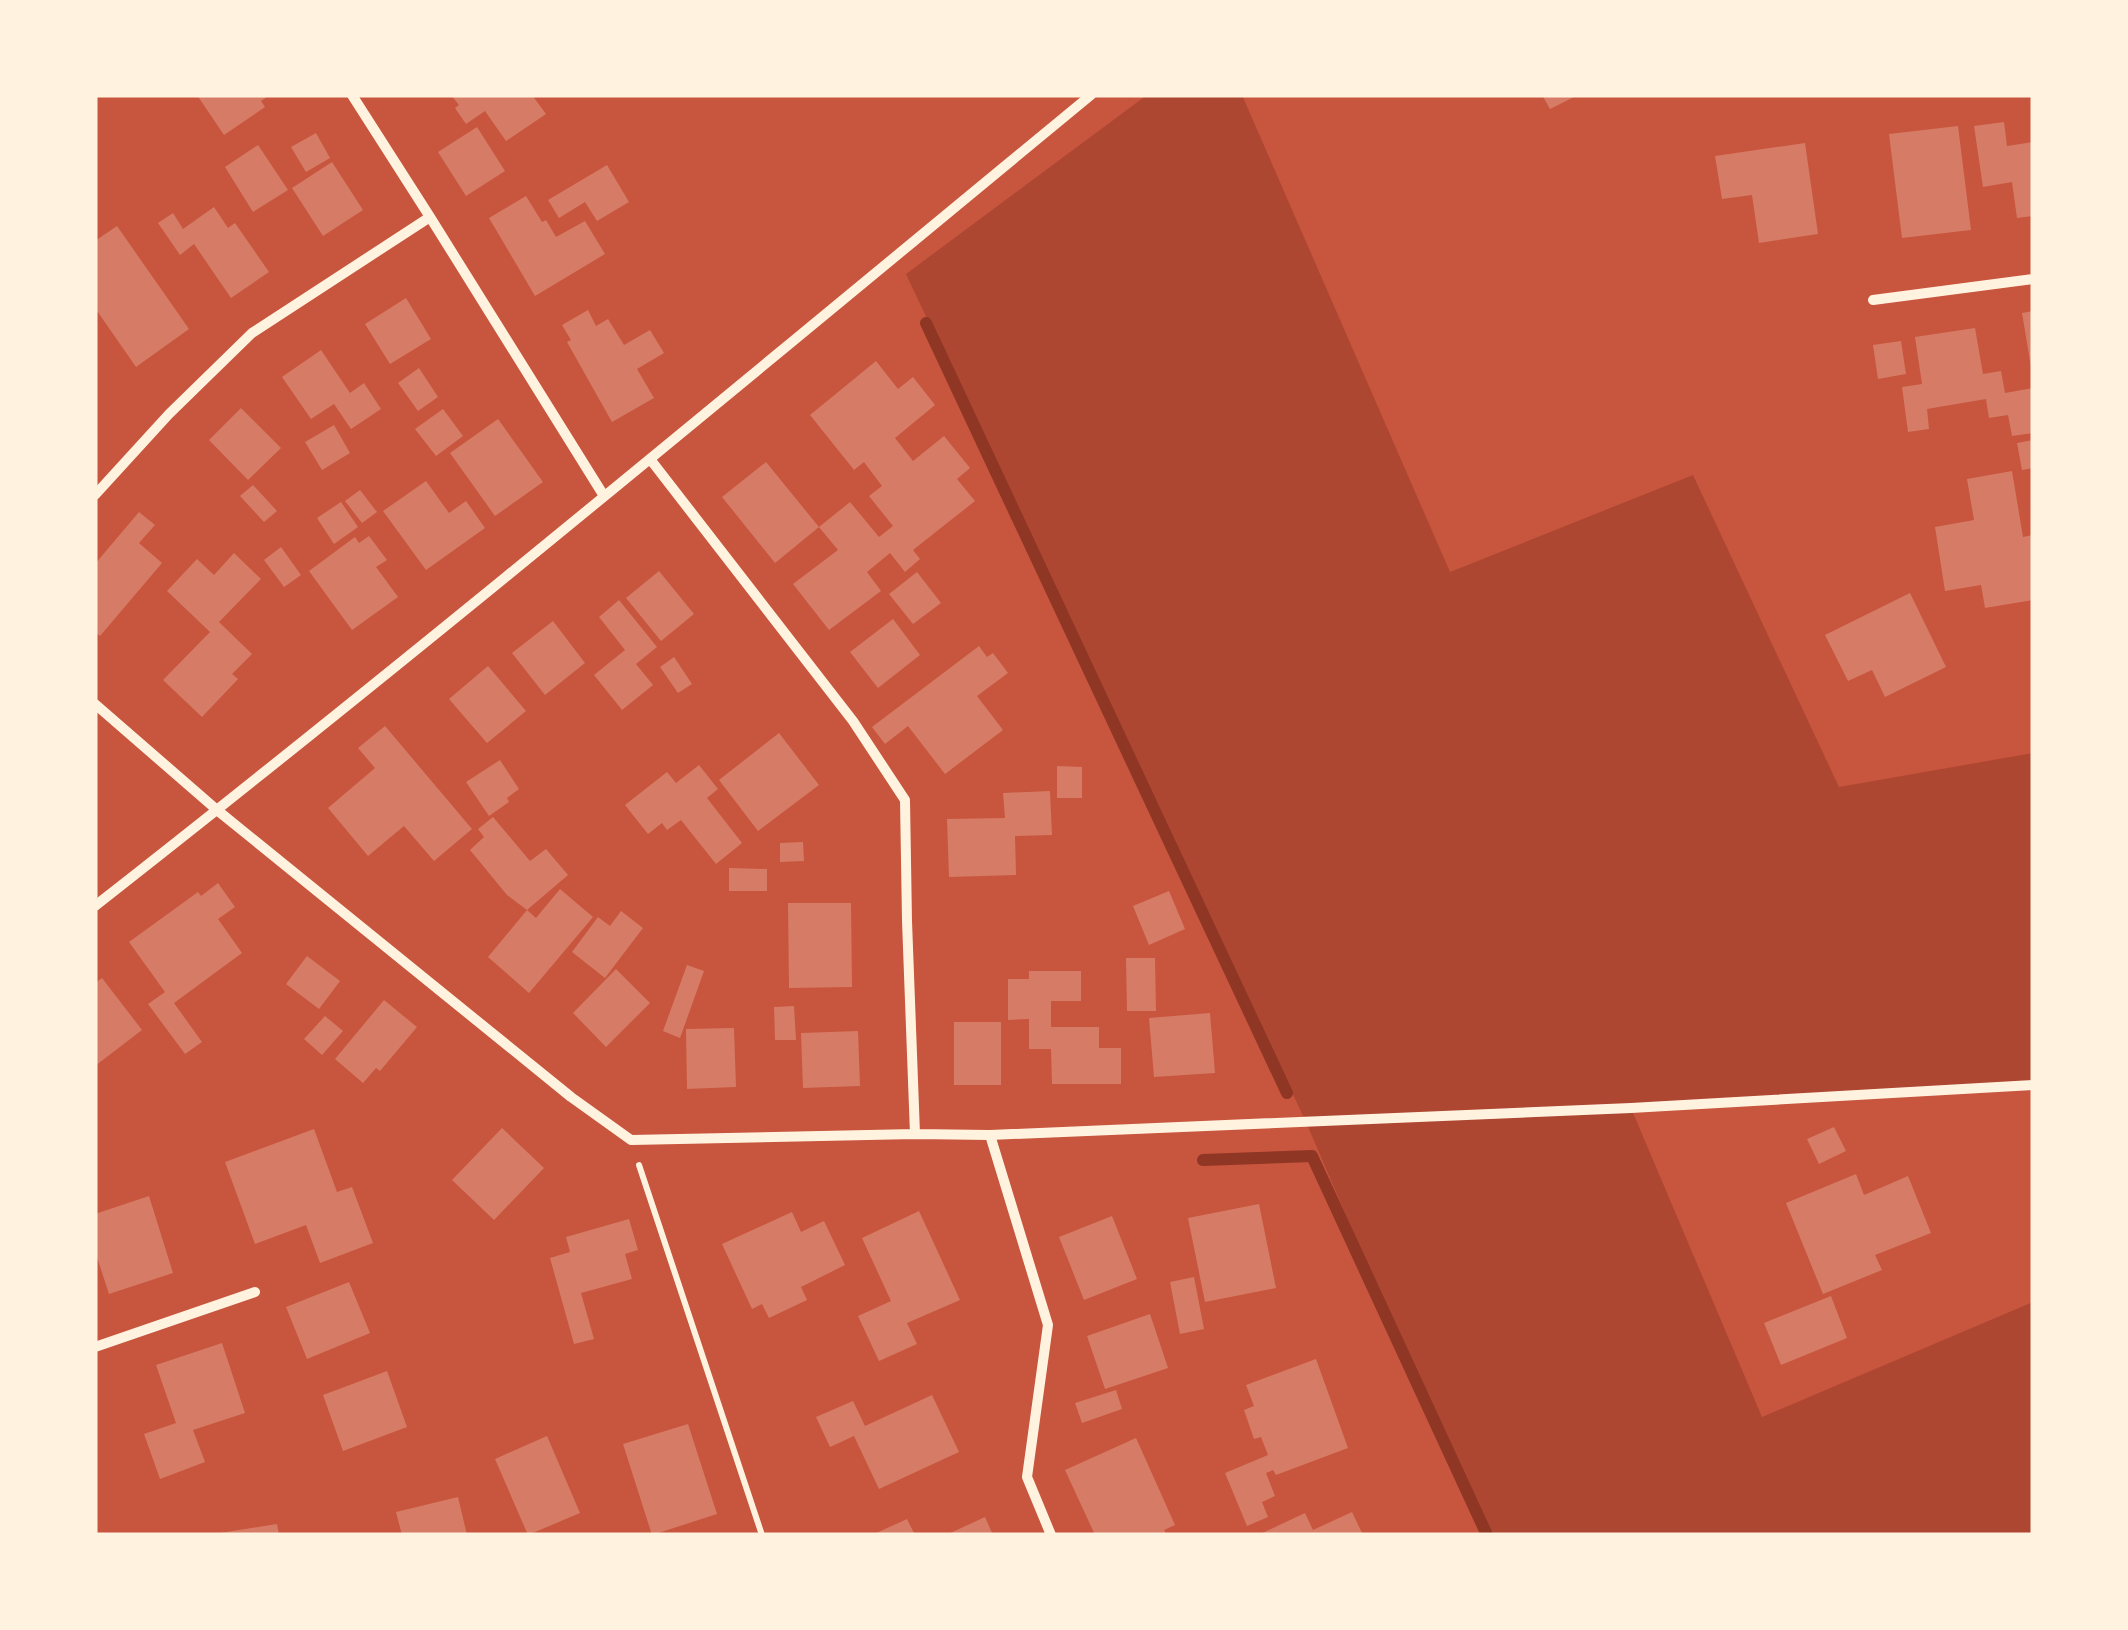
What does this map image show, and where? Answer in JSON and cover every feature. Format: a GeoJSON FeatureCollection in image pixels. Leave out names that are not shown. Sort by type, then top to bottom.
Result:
{"type":"FeatureCollection","features":[{"type":"Feature","properties":{"kind":"street"},"geometry":{"type":"LineString","coordinates":[[352,95],[604,496]]}},
{"type":"Feature","properties":{"kind":"street"},"geometry":{"type":"LineString","coordinates":[[95,906],[604,496],[1091,95]]}},
{"type":"Feature","properties":{"kind":"street"},"geometry":{"type":"LineString","coordinates":[[95,496],[169,414],[252,333],[430,216]]}},
{"type":"Feature","properties":{"kind":"street"},"geometry":{"type":"LineString","coordinates":[[1873,300],[2033,279]]}},
{"type":"Feature","properties":{"kind":"street"},"geometry":{"type":"LineString","coordinates":[[650,458],[852,720],[906,800],[915,1134]]}},
{"type":"Feature","properties":{"kind":"street"},"geometry":{"type":"LineString","coordinates":[[95,704],[217,810],[571,1097],[630,1140],[990,1135],[1632,1108],[2033,1084]]}},
{"type":"Feature","properties":{"kind":"street"},"geometry":{"type":"LineString","coordinates":[[990,1135],[1048,1325],[1028,1477],[1052,1535]]}},
{"type":"Feature","properties":{"kind":"street"},"geometry":{"type":"LineString","coordinates":[[95,1347],[256,1292]]}},
{"type":"Feature","properties":{"kind":"path"},"geometry":{"type":"LineString","coordinates":[[630,1140],[762,1535]]}},
{"type":"Feature","properties":{"kind":"shaded area"},"geometry":{"type":"Polygon","coordinates":[[[1147,95],[1242,95],[1450,572],[1693,475],[1839,787],[2033,753],[2033,1084],[1631,1108],[1762,1417],[2033,1302],[2033,1535],[1483,1535],[1306,1122],[906,274],[1147,95]]]}},
{"type":"Feature","properties":{"kind":"building"},"geometry":{"type":"Polygon","coordinates":[[[197,95],[270,95],[261,101],[265,107],[224,135],[197,95]]]}},
{"type":"Feature","properties":{"kind":"building"},"geometry":{"type":"Polygon","coordinates":[[[451,95],[532,95],[546,114],[506,141],[485,111],[466,124],[451,95]]]}},
{"type":"Feature","properties":{"kind":"building"},"geometry":{"type":"Polygon","coordinates":[[[1542,95],[1578,95],[1550,109],[1542,95]]]}},
{"type":"Feature","properties":{"kind":"building"},"geometry":{"type":"Polygon","coordinates":[[[2004,122],[2007,146],[2033,142],[2033,216],[2017,218],[2012,182],[1983,187],[1974,126],[2004,122]]]}},
{"type":"Feature","properties":{"kind":"building"},"geometry":{"type":"Polygon","coordinates":[[[1958,126],[1971,230],[1902,238],[1889,134],[1958,126]]]}},
{"type":"Feature","properties":{"kind":"building"},"geometry":{"type":"Polygon","coordinates":[[[477,127],[505,171],[466,196],[438,152],[477,127]]]}},
{"type":"Feature","properties":{"kind":"building"},"geometry":{"type":"Polygon","coordinates":[[[316,133],[330,158],[306,172],[291,147],[316,133]]]}},
{"type":"Feature","properties":{"kind":"building"},"geometry":{"type":"Polygon","coordinates":[[[1805,143],[1818,234],[1759,243],[1752,195],[1722,199],[1715,156],[1805,143]]]}},
{"type":"Feature","properties":{"kind":"building"},"geometry":{"type":"Polygon","coordinates":[[[258,145],[288,190],[253,212],[225,167],[258,145]]]}},
{"type":"Feature","properties":{"kind":"building"},"geometry":{"type":"Polygon","coordinates":[[[332,162],[363,210],[323,236],[292,188],[332,162]]]}},
{"type":"Feature","properties":{"kind":"building"},"geometry":{"type":"Polygon","coordinates":[[[607,165],[629,202],[597,221],[585,202],[559,218],[548,200],[607,165]]]}},
{"type":"Feature","properties":{"kind":"building"},"geometry":{"type":"Polygon","coordinates":[[[526,196],[556,237],[585,221],[605,254],[535,296],[489,218],[526,196]]]}},
{"type":"Feature","properties":{"kind":"building"},"geometry":{"type":"Polygon","coordinates":[[[214,207],[228,228],[235,223],[269,272],[231,298],[194,244],[180,255],[158,223],[173,213],[183,229],[214,207]]]}},
{"type":"Feature","properties":{"kind":"building"},"geometry":{"type":"Polygon","coordinates":[[[117,226],[189,329],[136,367],[95,308],[95,241],[117,226]]]}},
{"type":"Feature","properties":{"kind":"building"},"geometry":{"type":"Polygon","coordinates":[[[406,298],[431,339],[390,364],[365,324],[406,298]]]}},
{"type":"Feature","properties":{"kind":"building"},"geometry":{"type":"Polygon","coordinates":[[[588,310],[596,326],[608,319],[624,345],[650,330],[664,353],[637,369],[654,398],[612,422],[567,342],[571,340],[562,325],[588,310]]]}},
{"type":"Feature","properties":{"kind":"building"},"geometry":{"type":"Polygon","coordinates":[[[2033,311],[2033,367],[2031,367],[2022,313],[2033,311]]]}},
{"type":"Feature","properties":{"kind":"building"},"geometry":{"type":"Polygon","coordinates":[[[1975,328],[1983,374],[2001,371],[2005,393],[2033,388],[2033,433],[2012,436],[2008,415],[1989,418],[1986,399],[1927,409],[1929,429],[1908,432],[1902,387],[1922,384],[1915,337],[1975,328]]]}},
{"type":"Feature","properties":{"kind":"building"},"geometry":{"type":"Polygon","coordinates":[[[1901,341],[1906,374],[1878,379],[1873,345],[1901,341]]]}},
{"type":"Feature","properties":{"kind":"building"},"geometry":{"type":"Polygon","coordinates":[[[321,350],[350,393],[364,383],[381,409],[351,429],[334,404],[311,419],[282,377],[321,350]]]}},
{"type":"Feature","properties":{"kind":"building"},"geometry":{"type":"Polygon","coordinates":[[[876,361],[898,389],[913,377],[935,405],[895,438],[913,461],[944,436],[970,468],[957,479],[975,501],[913,550],[920,559],[905,572],[890,553],[867,572],[881,591],[829,630],[793,584],[838,550],[819,527],[850,502],[879,537],[893,526],[869,496],[882,486],[864,462],[854,470],[810,415],[876,361]]]}},
{"type":"Feature","properties":{"kind":"building"},"geometry":{"type":"Polygon","coordinates":[[[419,368],[438,397],[418,411],[398,383],[419,368]]]}},
{"type":"Feature","properties":{"kind":"building"},"geometry":{"type":"Polygon","coordinates":[[[241,408],[281,448],[248,480],[209,440],[241,408]]]}},
{"type":"Feature","properties":{"kind":"building"},"geometry":{"type":"Polygon","coordinates":[[[443,409],[463,436],[436,456],[415,429],[443,409]]]}},
{"type":"Feature","properties":{"kind":"building"},"geometry":{"type":"Polygon","coordinates":[[[498,419],[543,482],[495,516],[450,453],[498,419]]]}},
{"type":"Feature","properties":{"kind":"building"},"geometry":{"type":"Polygon","coordinates":[[[334,425],[350,453],[322,470],[305,442],[334,425]]]}},
{"type":"Feature","properties":{"kind":"building"},"geometry":{"type":"Polygon","coordinates":[[[2033,440],[2033,468],[2022,470],[2017,443],[2033,440]]]}},
{"type":"Feature","properties":{"kind":"building"},"geometry":{"type":"Polygon","coordinates":[[[766,462],[819,527],[775,563],[722,497],[766,462]]]}},
{"type":"Feature","properties":{"kind":"building"},"geometry":{"type":"Polygon","coordinates":[[[2012,471],[2023,537],[2033,535],[2033,600],[1985,608],[1981,585],[1945,591],[1935,527],[1974,520],[1967,479],[2012,471]]]}},
{"type":"Feature","properties":{"kind":"building"},"geometry":{"type":"Polygon","coordinates":[[[426,481],[449,513],[466,501],[485,528],[426,570],[383,511],[426,481]]]}},
{"type":"Feature","properties":{"kind":"building"},"geometry":{"type":"Polygon","coordinates":[[[253,485],[277,511],[264,522],[240,496],[253,485]]]}},
{"type":"Feature","properties":{"kind":"building"},"geometry":{"type":"Polygon","coordinates":[[[360,490],[377,512],[362,523],[345,501],[360,490]]]}},
{"type":"Feature","properties":{"kind":"building"},"geometry":{"type":"Polygon","coordinates":[[[341,502],[358,527],[334,544],[317,518],[341,502]]]}},
{"type":"Feature","properties":{"kind":"building"},"geometry":{"type":"Polygon","coordinates":[[[139,512],[155,525],[139,543],[162,563],[100,636],[95,632],[95,564],[139,512]]]}},
{"type":"Feature","properties":{"kind":"building"},"geometry":{"type":"Polygon","coordinates":[[[369,536],[387,560],[376,567],[398,597],[352,630],[309,571],[355,537],[359,543],[369,536]]]}},
{"type":"Feature","properties":{"kind":"building"},"geometry":{"type":"Polygon","coordinates":[[[281,547],[301,575],[284,587],[264,560],[281,547]]]}},
{"type":"Feature","properties":{"kind":"building"},"geometry":{"type":"Polygon","coordinates":[[[234,553],[261,579],[219,622],[252,654],[232,674],[238,679],[202,717],[163,680],[210,632],[167,591],[197,559],[214,575],[234,553]]]}},
{"type":"Feature","properties":{"kind":"building"},"geometry":{"type":"Polygon","coordinates":[[[659,571],[694,614],[661,641],[626,598],[659,571]]]}},
{"type":"Feature","properties":{"kind":"building"},"geometry":{"type":"Polygon","coordinates":[[[917,572],[941,603],[913,624],[889,594],[917,572]]]}},
{"type":"Feature","properties":{"kind":"building"},"geometry":{"type":"Polygon","coordinates":[[[1910,593],[1946,667],[1885,697],[1872,670],[1848,681],[1825,635],[1910,593]]]}},
{"type":"Feature","properties":{"kind":"building"},"geometry":{"type":"Polygon","coordinates":[[[619,600],[657,647],[636,664],[653,685],[622,710],[594,675],[625,650],[599,617],[619,600]]]}},
{"type":"Feature","properties":{"kind":"building"},"geometry":{"type":"Polygon","coordinates":[[[893,619],[920,655],[878,688],[850,652],[893,619]]]}},
{"type":"Feature","properties":{"kind":"building"},"geometry":{"type":"Polygon","coordinates":[[[553,621],[585,663],[545,695],[512,653],[553,621]]]}},
{"type":"Feature","properties":{"kind":"building"},"geometry":{"type":"Polygon","coordinates":[[[979,646],[987,657],[993,653],[1008,673],[977,696],[1003,730],[945,774],[908,726],[885,744],[872,727],[979,646]]]}},
{"type":"Feature","properties":{"kind":"building"},"geometry":{"type":"Polygon","coordinates":[[[674,657],[692,684],[678,693],[660,667],[674,657]]]}},
{"type":"Feature","properties":{"kind":"building"},"geometry":{"type":"Polygon","coordinates":[[[488,666],[526,711],[487,743],[449,699],[488,666]]]}},
{"type":"Feature","properties":{"kind":"building"},"geometry":{"type":"Polygon","coordinates":[[[385,726],[472,829],[434,861],[404,826],[368,856],[328,808],[375,768],[358,748],[385,726]]]}},
{"type":"Feature","properties":{"kind":"building"},"geometry":{"type":"Polygon","coordinates":[[[779,733],[819,785],[758,831],[719,780],[779,733]]]}},
{"type":"Feature","properties":{"kind":"building"},"geometry":{"type":"Polygon","coordinates":[[[500,760],[519,789],[489,816],[466,782],[500,760]]]}},
{"type":"Feature","properties":{"kind":"building"},"geometry":{"type":"Polygon","coordinates":[[[699,765],[718,789],[707,798],[742,843],[716,864],[681,820],[667,830],[662,823],[648,834],[625,805],[667,772],[676,783],[699,765]]]}},
{"type":"Feature","properties":{"kind":"building"},"geometry":{"type":"Polygon","coordinates":[[[1057,766],[1082,767],[1082,798],[1057,798],[1057,766]]]}},
{"type":"Feature","properties":{"kind":"building"},"geometry":{"type":"Polygon","coordinates":[[[1050,791],[1052,835],[1015,836],[1016,875],[949,877],[947,819],[1005,818],[1003,793],[1050,791]]]}},
{"type":"Feature","properties":{"kind":"building"},"geometry":{"type":"Polygon","coordinates":[[[493,817],[530,861],[546,849],[568,875],[527,910],[507,895],[470,850],[484,837],[478,829],[493,817]]]}},
{"type":"Feature","properties":{"kind":"building"},"geometry":{"type":"Polygon","coordinates":[[[803,842],[804,861],[780,862],[780,843],[803,842]]]}},
{"type":"Feature","properties":{"kind":"building"},"geometry":{"type":"Polygon","coordinates":[[[729,868],[767,869],[767,891],[729,891],[729,868]]]}},
{"type":"Feature","properties":{"kind":"building"},"geometry":{"type":"Polygon","coordinates":[[[218,883],[235,907],[218,919],[242,953],[174,1003],[202,1042],[185,1054],[148,1004],[165,992],[129,942],[198,892],[201,896],[218,883]]]}},
{"type":"Feature","properties":{"kind":"building"},"geometry":{"type":"Polygon","coordinates":[[[560,889],[593,917],[529,993],[488,957],[527,910],[536,918],[560,889]]]}},
{"type":"Feature","properties":{"kind":"building"},"geometry":{"type":"Polygon","coordinates":[[[1169,891],[1185,929],[1149,945],[1133,906],[1169,891]]]}},
{"type":"Feature","properties":{"kind":"building"},"geometry":{"type":"Polygon","coordinates":[[[788,903],[851,903],[852,987],[789,988],[788,903]]]}},
{"type":"Feature","properties":{"kind":"building"},"geometry":{"type":"Polygon","coordinates":[[[621,911],[643,928],[605,978],[572,952],[598,917],[610,926],[621,911]]]}},
{"type":"Feature","properties":{"kind":"building"},"geometry":{"type":"Polygon","coordinates":[[[307,956],[340,981],[319,1009],[286,984],[307,956]]]}},
{"type":"Feature","properties":{"kind":"building"},"geometry":{"type":"Polygon","coordinates":[[[1126,958],[1155,958],[1156,1011],[1127,1011],[1126,958]]]}},
{"type":"Feature","properties":{"kind":"building"},"geometry":{"type":"Polygon","coordinates":[[[687,965],[704,971],[680,1038],[663,1031],[687,965]]]}},
{"type":"Feature","properties":{"kind":"building"},"geometry":{"type":"Polygon","coordinates":[[[616,969],[650,1003],[606,1047],[573,1013],[616,969]]]}},
{"type":"Feature","properties":{"kind":"building"},"geometry":{"type":"Polygon","coordinates":[[[1029,971],[1081,971],[1081,1001],[1051,1001],[1051,1027],[1099,1027],[1099,1048],[1121,1048],[1121,1084],[1052,1084],[1051,1049],[1029,1049],[1029,1019],[1008,1020],[1008,979],[1029,979],[1029,971]]]}},
{"type":"Feature","properties":{"kind":"building"},"geometry":{"type":"Polygon","coordinates":[[[102,978],[142,1030],[95,1066],[95,983],[102,978]]]}},
{"type":"Feature","properties":{"kind":"building"},"geometry":{"type":"Polygon","coordinates":[[[384,1000],[417,1027],[380,1071],[376,1068],[363,1083],[335,1059],[384,1000]]]}},
{"type":"Feature","properties":{"kind":"building"},"geometry":{"type":"Polygon","coordinates":[[[794,1006],[796,1040],[775,1040],[774,1007],[794,1006]]]}},
{"type":"Feature","properties":{"kind":"building"},"geometry":{"type":"Polygon","coordinates":[[[1210,1013],[1215,1073],[1154,1077],[1149,1018],[1210,1013]]]}},
{"type":"Feature","properties":{"kind":"building"},"geometry":{"type":"Polygon","coordinates":[[[325,1016],[343,1031],[322,1055],[304,1039],[325,1016]]]}},
{"type":"Feature","properties":{"kind":"building"},"geometry":{"type":"Polygon","coordinates":[[[954,1022],[1001,1022],[1001,1085],[954,1085],[954,1022]]]}},
{"type":"Feature","properties":{"kind":"building"},"geometry":{"type":"Polygon","coordinates":[[[734,1028],[736,1087],[687,1089],[686,1029],[734,1028]]]}},
{"type":"Feature","properties":{"kind":"building"},"geometry":{"type":"Polygon","coordinates":[[[858,1031],[860,1086],[803,1088],[801,1033],[858,1031]]]}},
{"type":"Feature","properties":{"kind":"building"},"geometry":{"type":"Polygon","coordinates":[[[1834,1127],[1846,1151],[1819,1164],[1807,1139],[1834,1127]]]}},
{"type":"Feature","properties":{"kind":"building"},"geometry":{"type":"Polygon","coordinates":[[[502,1128],[544,1168],[494,1220],[452,1180],[502,1128]]]}},
{"type":"Feature","properties":{"kind":"building"},"geometry":{"type":"Polygon","coordinates":[[[314,1129],[337,1192],[352,1187],[373,1243],[320,1263],[306,1225],[255,1244],[225,1162],[314,1129]]]}},
{"type":"Feature","properties":{"kind":"building"},"geometry":{"type":"Polygon","coordinates":[[[1856,1174],[1864,1195],[1908,1176],[1931,1233],[1875,1255],[1882,1270],[1823,1294],[1786,1203],[1856,1174]]]}},
{"type":"Feature","properties":{"kind":"building"},"geometry":{"type":"Polygon","coordinates":[[[149,1196],[173,1273],[109,1294],[95,1251],[95,1214],[149,1196]]]}},
{"type":"Feature","properties":{"kind":"building"},"geometry":{"type":"Polygon","coordinates":[[[1259,1204],[1276,1288],[1205,1302],[1188,1218],[1259,1204]]]}},
{"type":"Feature","properties":{"kind":"building"},"geometry":{"type":"Polygon","coordinates":[[[919,1211],[960,1300],[907,1323],[917,1344],[879,1361],[858,1316],[891,1301],[862,1238],[919,1211]]]}},
{"type":"Feature","properties":{"kind":"building"},"geometry":{"type":"Polygon","coordinates":[[[792,1212],[801,1232],[824,1221],[845,1265],[801,1287],[807,1300],[769,1318],[762,1304],[752,1309],[722,1244],[792,1212]]]}},
{"type":"Feature","properties":{"kind":"building"},"geometry":{"type":"Polygon","coordinates":[[[1112,1216],[1137,1279],[1084,1300],[1059,1237],[1112,1216]]]}},
{"type":"Feature","properties":{"kind":"building"},"geometry":{"type":"Polygon","coordinates":[[[629,1219],[638,1250],[625,1254],[632,1279],[581,1293],[594,1339],[574,1344],[550,1258],[570,1252],[566,1237],[629,1219]]]}},
{"type":"Feature","properties":{"kind":"building"},"geometry":{"type":"Polygon","coordinates":[[[1194,1277],[1204,1329],[1180,1334],[1170,1282],[1194,1277]]]}},
{"type":"Feature","properties":{"kind":"building"},"geometry":{"type":"Polygon","coordinates":[[[349,1282],[370,1333],[307,1359],[286,1307],[349,1282]]]}},
{"type":"Feature","properties":{"kind":"building"},"geometry":{"type":"Polygon","coordinates":[[[1831,1296],[1847,1338],[1781,1365],[1764,1323],[1831,1296]]]}},
{"type":"Feature","properties":{"kind":"building"},"geometry":{"type":"Polygon","coordinates":[[[1150,1314],[1168,1368],[1105,1389],[1087,1336],[1150,1314]]]}},
{"type":"Feature","properties":{"kind":"building"},"geometry":{"type":"Polygon","coordinates":[[[222,1343],[245,1413],[193,1430],[205,1462],[160,1479],[144,1434],[176,1423],[156,1365],[222,1343]]]}},
{"type":"Feature","properties":{"kind":"building"},"geometry":{"type":"Polygon","coordinates":[[[1316,1359],[1348,1448],[1276,1475],[1273,1470],[1266,1473],[1275,1496],[1262,1502],[1268,1517],[1247,1526],[1225,1473],[1268,1455],[1261,1437],[1254,1439],[1244,1410],[1254,1406],[1246,1385],[1316,1359]]]}},
{"type":"Feature","properties":{"kind":"building"},"geometry":{"type":"Polygon","coordinates":[[[387,1371],[407,1427],[343,1451],[323,1395],[387,1371]]]}},
{"type":"Feature","properties":{"kind":"building"},"geometry":{"type":"Polygon","coordinates":[[[1116,1390],[1122,1409],[1082,1423],[1075,1403],[1116,1390]]]}},
{"type":"Feature","properties":{"kind":"building"},"geometry":{"type":"Polygon","coordinates":[[[932,1395],[959,1452],[879,1489],[854,1436],[830,1447],[816,1417],[853,1401],[865,1426],[932,1395]]]}},
{"type":"Feature","properties":{"kind":"building"},"geometry":{"type":"Polygon","coordinates":[[[688,1424],[717,1514],[652,1535],[623,1444],[688,1424]]]}},
{"type":"Feature","properties":{"kind":"building"},"geometry":{"type":"Polygon","coordinates":[[[547,1436],[580,1513],[528,1535],[495,1459],[547,1436]]]}},
{"type":"Feature","properties":{"kind":"building"},"geometry":{"type":"Polygon","coordinates":[[[1136,1438],[1175,1525],[1164,1530],[1167,1535],[1095,1535],[1065,1470],[1136,1438]]]}},
{"type":"Feature","properties":{"kind":"building"},"geometry":{"type":"Polygon","coordinates":[[[458,1497],[467,1535],[402,1535],[396,1512],[458,1497]]]}},
{"type":"Feature","properties":{"kind":"building"},"geometry":{"type":"Polygon","coordinates":[[[1352,1512],[1363,1535],[1258,1535],[1305,1513],[1313,1530],[1352,1512]]]}},
{"type":"Feature","properties":{"kind":"building"},"geometry":{"type":"Polygon","coordinates":[[[985,1517],[993,1535],[946,1535],[985,1517]]]}},
{"type":"Feature","properties":{"kind":"building"},"geometry":{"type":"Polygon","coordinates":[[[907,1519],[915,1535],[872,1535],[907,1519]]]}},
{"type":"Feature","properties":{"kind":"building"},"geometry":{"type":"Polygon","coordinates":[[[277,1524],[279,1535],[220,1535],[220,1533],[277,1524]]]}},
{"type":"Feature","properties":{"kind":"waterway"},"geometry":{"type":"LineString","coordinates":[[926,323],[1287,1093]]}},
{"type":"Feature","properties":{"kind":"waterway"},"geometry":{"type":"LineString","coordinates":[[1203,1160],[1312,1156],[1487,1535]]}}]}
